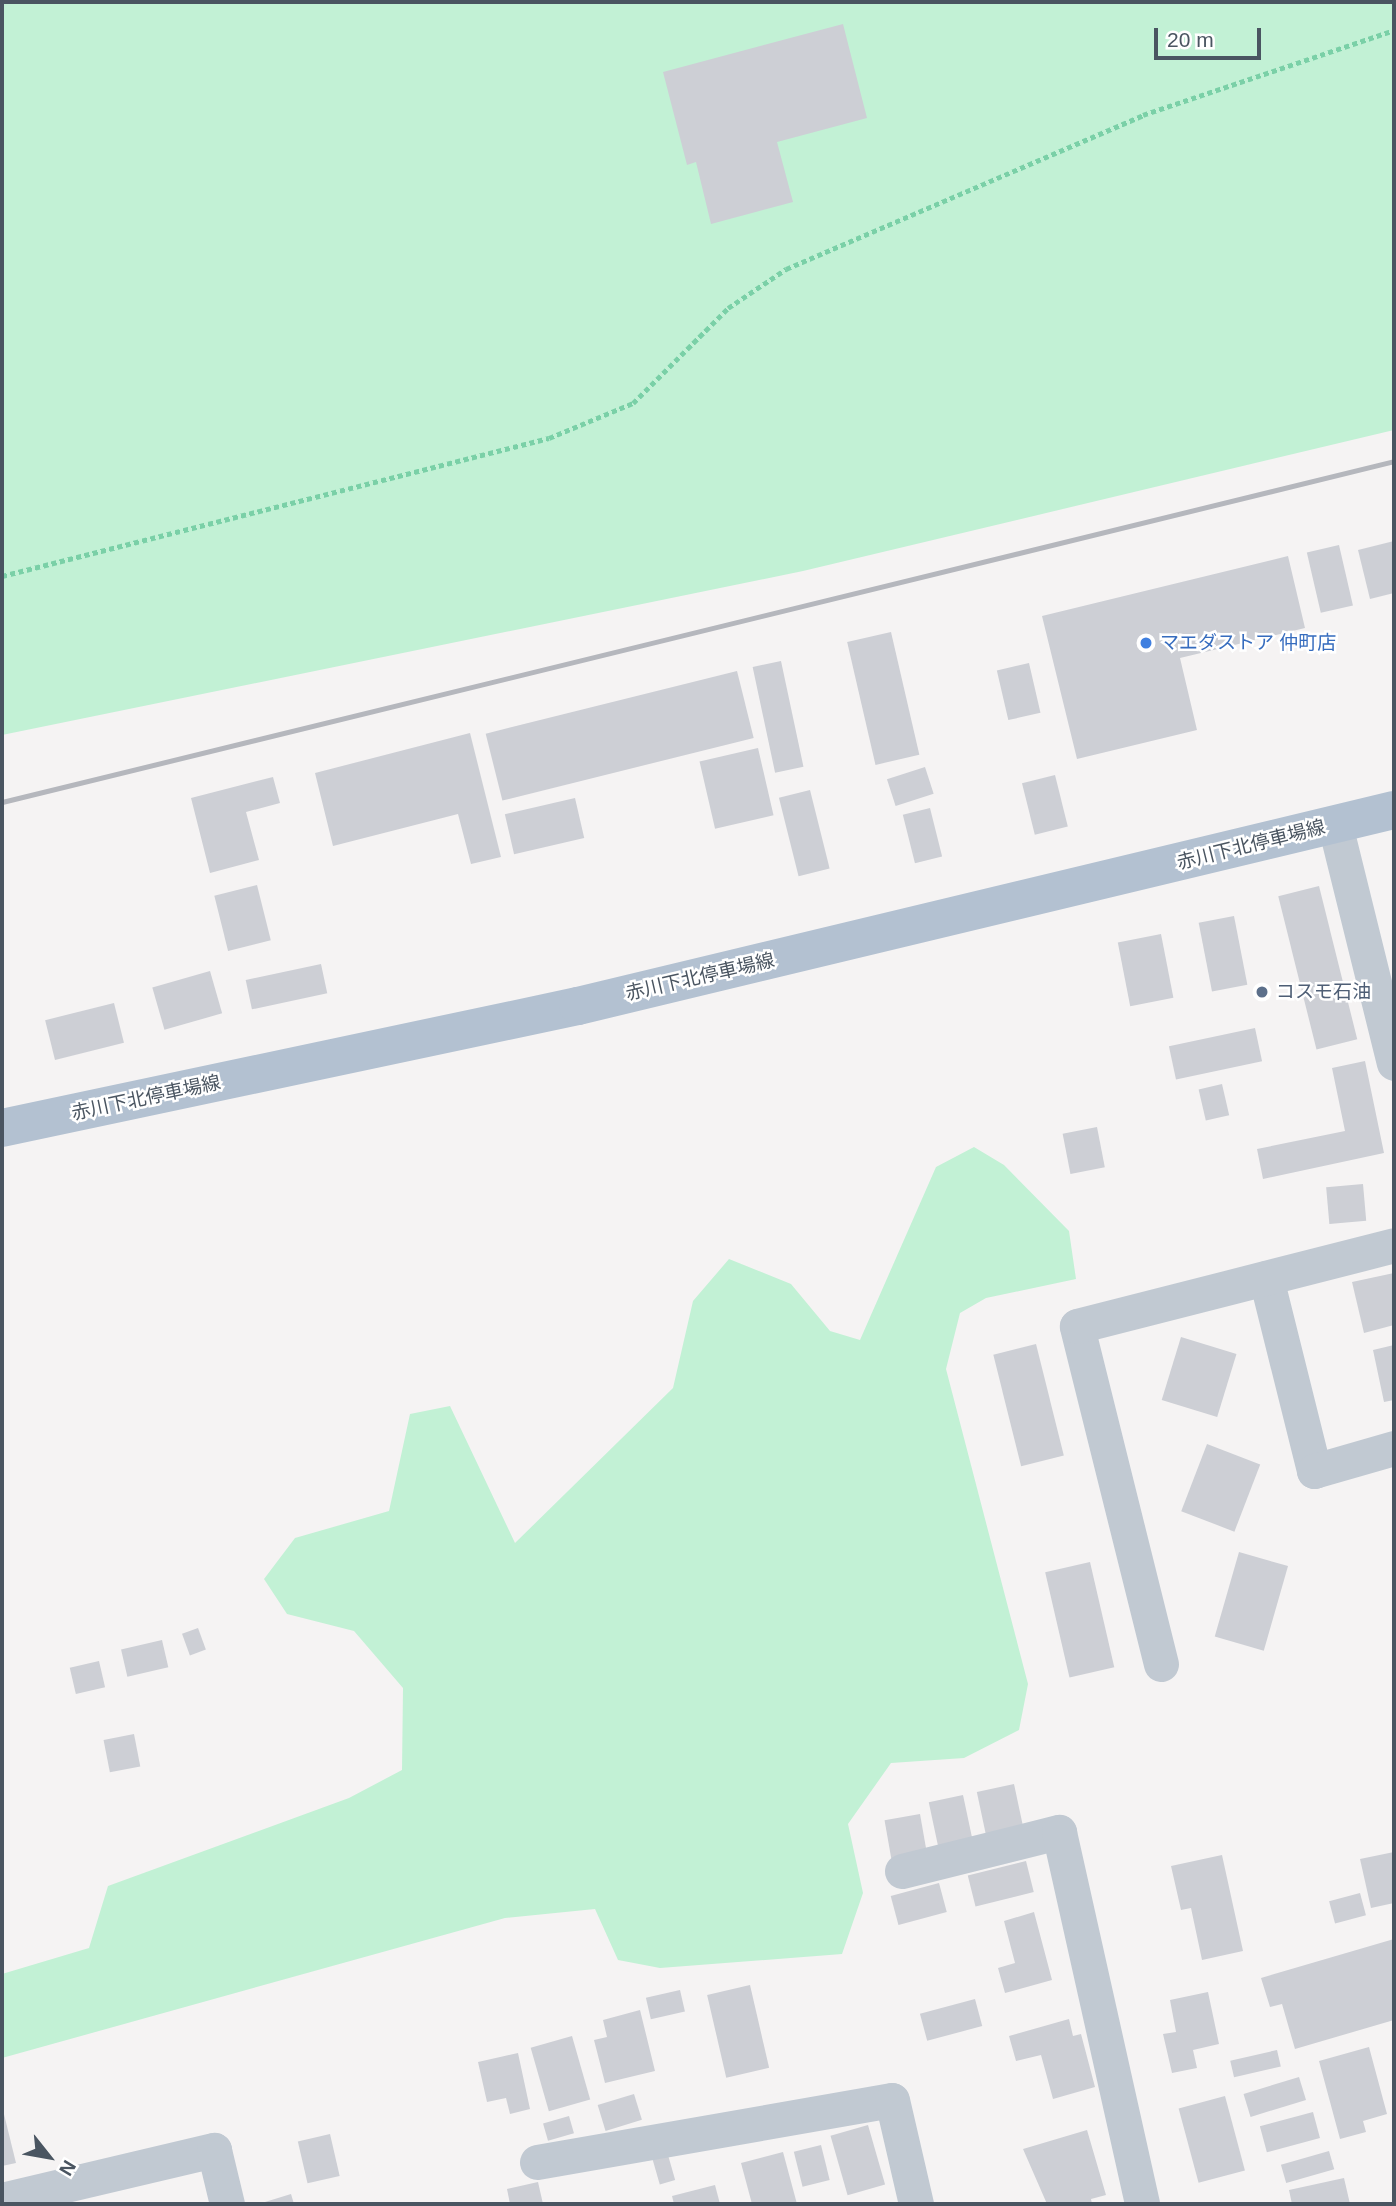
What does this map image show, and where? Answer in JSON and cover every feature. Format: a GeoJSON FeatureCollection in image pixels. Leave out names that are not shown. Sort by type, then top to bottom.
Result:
{"type":"FeatureCollection","features":[{"type":"Feature","properties":{"kind":"main road","name":"赤川下北停車場線"},"geometry":{"type":"LineString","coordinates":[[2,1128],[579,1006],[1394,810]]}},
{"type":"Feature","properties":{"kind":"street"},"geometry":{"type":"LineString","coordinates":[[1335,825],[1394,1063]]}},
{"type":"Feature","properties":{"kind":"street"},"geometry":{"type":"LineString","coordinates":[[1161,1664],[1077,1326],[1394,1245]]}},
{"type":"Feature","properties":{"kind":"street"},"geometry":{"type":"LineString","coordinates":[[1266,1278],[1314,1471],[1394,1448]]}},
{"type":"Feature","properties":{"kind":"street"},"geometry":{"type":"LineString","coordinates":[[902,1871],[1059,1832],[1142,2204]]}},
{"type":"Feature","properties":{"kind":"street"},"geometry":{"type":"LineString","coordinates":[[537,2162],[892,2101],[916,2204]]}},
{"type":"Feature","properties":{"kind":"street"},"geometry":{"type":"LineString","coordinates":[[2,2200],[214,2150],[227,2204]]}},
{"type":"Feature","properties":{"kind":"path"},"geometry":{"type":"LineString","coordinates":[[2,576],[549,438],[633,402],[728,308],[786,269],[1143,115],[1394,30]]}},
{"type":"Feature","properties":{"kind":"green space"},"geometry":{"type":"Polygon","coordinates":[[[2,2],[1394,2],[1394,430],[803,571],[2,735],[2,2]]]}},
{"type":"Feature","properties":{"kind":"green space"},"geometry":{"type":"Polygon","coordinates":[[[974,1147],[1004,1165],[1069,1231],[1076,1279],[986,1298],[960,1313],[946,1369],[1028,1684],[1019,1730],[964,1758],[891,1763],[848,1824],[863,1893],[842,1954],[660,1968],[618,1960],[595,1909],[505,1918],[2,2058],[2,1974],[89,1948],[108,1886],[349,1798],[402,1770],[403,1688],[354,1631],[287,1614],[264,1579],[295,1538],[389,1511],[410,1414],[450,1406],[515,1543],[673,1388],[693,1301],[729,1259],[791,1284],[830,1331],[860,1340],[936,1167],[974,1147]]]}},
{"type":"Feature","properties":{"kind":"building"},"geometry":{"type":"Polygon","coordinates":[[[843,24],[867,118],[777,142],[793,202],[711,224],[696,162],[687,165],[663,72],[843,24]]]}},
{"type":"Feature","properties":{"kind":"building"},"geometry":{"type":"Polygon","coordinates":[[[1394,541],[1394,593],[1370,599],[1358,550],[1394,541]]]}},
{"type":"Feature","properties":{"kind":"building"},"geometry":{"type":"Polygon","coordinates":[[[1339,545],[1353,605],[1321,613],[1307,552],[1339,545]]]}},
{"type":"Feature","properties":{"kind":"building","name":"マエダストア 仲町店"},"geometry":{"type":"Polygon","coordinates":[[[1288,556],[1305,628],[1180,658],[1197,730],[1077,759],[1042,616],[1288,556]]]}},
{"type":"Feature","properties":{"kind":"building"},"geometry":{"type":"Polygon","coordinates":[[[891,632],[919,755],[875,765],[847,642],[891,632]]]}},
{"type":"Feature","properties":{"kind":"building"},"geometry":{"type":"Polygon","coordinates":[[[781,661],[803,767],[775,773],[753,667],[781,661]]]}},
{"type":"Feature","properties":{"kind":"building"},"geometry":{"type":"Polygon","coordinates":[[[1029,663],[1040,713],[1008,720],[997,670],[1029,663]]]}},
{"type":"Feature","properties":{"kind":"building"},"geometry":{"type":"Polygon","coordinates":[[[737,671],[754,738],[502,801],[486,734],[737,671]]]}},
{"type":"Feature","properties":{"kind":"building"},"geometry":{"type":"Polygon","coordinates":[[[470,733],[501,857],[471,864],[458,814],[333,846],[315,773],[470,733]]]}},
{"type":"Feature","properties":{"kind":"building"},"geometry":{"type":"Polygon","coordinates":[[[758,748],[774,815],[715,829],[700,761],[758,748]]]}},
{"type":"Feature","properties":{"kind":"building"},"geometry":{"type":"Polygon","coordinates":[[[925,767],[934,794],[896,806],[887,779],[925,767]]]}},
{"type":"Feature","properties":{"kind":"building"},"geometry":{"type":"Polygon","coordinates":[[[1055,775],[1068,826],[1035,835],[1022,783],[1055,775]]]}},
{"type":"Feature","properties":{"kind":"building"},"geometry":{"type":"Polygon","coordinates":[[[273,777],[280,803],[246,812],[259,860],[210,873],[191,798],[273,777]]]}},
{"type":"Feature","properties":{"kind":"building"},"geometry":{"type":"Polygon","coordinates":[[[810,790],[830,869],[799,876],[779,798],[810,790]]]}},
{"type":"Feature","properties":{"kind":"building"},"geometry":{"type":"Polygon","coordinates":[[[575,798],[584,838],[514,854],[505,814],[575,798]]]}},
{"type":"Feature","properties":{"kind":"building"},"geometry":{"type":"Polygon","coordinates":[[[930,808],[942,857],[915,863],[903,815],[930,808]]]}},
{"type":"Feature","properties":{"kind":"building"},"geometry":{"type":"Polygon","coordinates":[[[257,885],[271,940],[228,951],[214,896],[257,885]]]}},
{"type":"Feature","properties":{"kind":"building"},"geometry":{"type":"Polygon","coordinates":[[[1319,886],[1357,1039],[1316,1049],[1278,896],[1319,886]]]}},
{"type":"Feature","properties":{"kind":"building"},"geometry":{"type":"Polygon","coordinates":[[[1234,916],[1247,985],[1212,992],[1199,923],[1234,916]]]}},
{"type":"Feature","properties":{"kind":"building"},"geometry":{"type":"Polygon","coordinates":[[[1161,934],[1173,998],[1130,1006],[1118,942],[1161,934]]]}},
{"type":"Feature","properties":{"kind":"building"},"geometry":{"type":"Polygon","coordinates":[[[321,964],[327,993],[252,1009],[246,980],[321,964]]]}},
{"type":"Feature","properties":{"kind":"building"},"geometry":{"type":"Polygon","coordinates":[[[210,971],[222,1013],[164,1030],[152,988],[210,971]]]}},
{"type":"Feature","properties":{"kind":"building"},"geometry":{"type":"Polygon","coordinates":[[[114,1003],[124,1043],[55,1060],[45,1020],[114,1003]]]}},
{"type":"Feature","properties":{"kind":"building"},"geometry":{"type":"Polygon","coordinates":[[[1255,1028],[1262,1061],[1176,1080],[1169,1046],[1255,1028]]]}},
{"type":"Feature","properties":{"kind":"building"},"geometry":{"type":"Polygon","coordinates":[[[1365,1061],[1384,1153],[1263,1179],[1257,1149],[1345,1131],[1332,1068],[1365,1061]]]}},
{"type":"Feature","properties":{"kind":"building"},"geometry":{"type":"Polygon","coordinates":[[[1222,1084],[1229,1115],[1206,1121],[1199,1089],[1222,1084]]]}},
{"type":"Feature","properties":{"kind":"building"},"geometry":{"type":"Polygon","coordinates":[[[1097,1127],[1105,1167],[1070,1174],[1063,1134],[1097,1127]]]}},
{"type":"Feature","properties":{"kind":"building"},"geometry":{"type":"Polygon","coordinates":[[[1363,1184],[1366,1221],[1329,1224],[1326,1187],[1363,1184]]]}},
{"type":"Feature","properties":{"kind":"building"},"geometry":{"type":"Polygon","coordinates":[[[1394,1273],[1394,1325],[1364,1333],[1352,1282],[1394,1273]]]}},
{"type":"Feature","properties":{"kind":"building"},"geometry":{"type":"Polygon","coordinates":[[[1181,1337],[1236,1354],[1217,1417],[1162,1400],[1181,1337]]]}},
{"type":"Feature","properties":{"kind":"building"},"geometry":{"type":"Polygon","coordinates":[[[1036,1344],[1064,1456],[1021,1466],[993,1355],[1036,1344]]]}},
{"type":"Feature","properties":{"kind":"building"},"geometry":{"type":"Polygon","coordinates":[[[1394,1345],[1394,1400],[1384,1402],[1373,1350],[1394,1345]]]}},
{"type":"Feature","properties":{"kind":"building"},"geometry":{"type":"Polygon","coordinates":[[[1207,1444],[1260,1464],[1234,1532],[1181,1511],[1207,1444]]]}},
{"type":"Feature","properties":{"kind":"building"},"geometry":{"type":"Polygon","coordinates":[[[1239,1552],[1288,1566],[1264,1651],[1215,1637],[1239,1552]]]}},
{"type":"Feature","properties":{"kind":"building"},"geometry":{"type":"Polygon","coordinates":[[[1090,1562],[1114,1667],[1069,1678],[1045,1572],[1090,1562]]]}},
{"type":"Feature","properties":{"kind":"building"},"geometry":{"type":"Polygon","coordinates":[[[198,1628],[206,1650],[190,1655],[182,1634],[198,1628]]]}},
{"type":"Feature","properties":{"kind":"building"},"geometry":{"type":"Polygon","coordinates":[[[162,1640],[168,1667],[127,1677],[121,1649],[162,1640]]]}},
{"type":"Feature","properties":{"kind":"building"},"geometry":{"type":"Polygon","coordinates":[[[99,1661],[105,1687],[76,1694],[70,1668],[99,1661]]]}},
{"type":"Feature","properties":{"kind":"building"},"geometry":{"type":"Polygon","coordinates":[[[134,1734],[140,1766],[110,1772],[104,1740],[134,1734]]]}},
{"type":"Feature","properties":{"kind":"building"},"geometry":{"type":"Polygon","coordinates":[[[1014,1784],[1023,1827],[986,1835],[977,1792],[1014,1784]]]}},
{"type":"Feature","properties":{"kind":"building"},"geometry":{"type":"Polygon","coordinates":[[[963,1795],[973,1843],[939,1850],[929,1802],[963,1795]]]}},
{"type":"Feature","properties":{"kind":"building"},"geometry":{"type":"Polygon","coordinates":[[[920,1814],[927,1852],[891,1859],[885,1820],[920,1814]]]}},
{"type":"Feature","properties":{"kind":"building"},"geometry":{"type":"Polygon","coordinates":[[[1394,1852],[1394,1903],[1371,1908],[1360,1859],[1394,1852]]]}},
{"type":"Feature","properties":{"kind":"building"},"geometry":{"type":"Polygon","coordinates":[[[1222,1855],[1243,1951],[1202,1960],[1191,1908],[1181,1910],[1171,1866],[1222,1855]]]}},
{"type":"Feature","properties":{"kind":"building"},"geometry":{"type":"Polygon","coordinates":[[[1026,1861],[1034,1892],[976,1907],[968,1876],[1026,1861]]]}},
{"type":"Feature","properties":{"kind":"building"},"geometry":{"type":"Polygon","coordinates":[[[939,1883],[947,1912],[898,1925],[891,1896],[939,1883]]]}},
{"type":"Feature","properties":{"kind":"building"},"geometry":{"type":"Polygon","coordinates":[[[1360,1893],[1366,1915],[1335,1923],[1329,1901],[1360,1893]]]}},
{"type":"Feature","properties":{"kind":"building"},"geometry":{"type":"Polygon","coordinates":[[[1034,1912],[1052,1980],[1005,1993],[998,1968],[1015,1963],[1004,1921],[1034,1912]]]}},
{"type":"Feature","properties":{"kind":"building"},"geometry":{"type":"Polygon","coordinates":[[[1394,1939],[1394,2020],[1295,2049],[1282,2004],[1270,2007],[1261,1978],[1394,1939]]]}},
{"type":"Feature","properties":{"kind":"building"},"geometry":{"type":"Polygon","coordinates":[[[750,1985],[769,2068],[726,2078],[707,1995],[750,1985]]]}},
{"type":"Feature","properties":{"kind":"building"},"geometry":{"type":"Polygon","coordinates":[[[680,1990],[685,2011],[651,2019],[646,1998],[680,1990]]]}},
{"type":"Feature","properties":{"kind":"building"},"geometry":{"type":"Polygon","coordinates":[[[1208,1992],[1219,2044],[1193,2050],[1197,2068],[1172,2073],[1163,2034],[1176,2032],[1170,2000],[1208,1992]]]}},
{"type":"Feature","properties":{"kind":"building"},"geometry":{"type":"Polygon","coordinates":[[[975,1999],[982,2026],[927,2041],[920,2014],[975,1999]]]}},
{"type":"Feature","properties":{"kind":"building"},"geometry":{"type":"Polygon","coordinates":[[[640,2010],[655,2071],[605,2083],[594,2040],[607,2037],[603,2020],[640,2010]]]}},
{"type":"Feature","properties":{"kind":"building"},"geometry":{"type":"Polygon","coordinates":[[[1069,2019],[1073,2036],[1081,2034],[1095,2087],[1053,2099],[1041,2055],[1016,2061],[1009,2036],[1069,2019]]]}},
{"type":"Feature","properties":{"kind":"building"},"geometry":{"type":"Polygon","coordinates":[[[572,2036],[590,2099],[549,2111],[531,2048],[572,2036]]]}},
{"type":"Feature","properties":{"kind":"building"},"geometry":{"type":"Polygon","coordinates":[[[1369,2047],[1387,2114],[1363,2121],[1366,2132],[1340,2139],[1319,2061],[1369,2047]]]}},
{"type":"Feature","properties":{"kind":"building"},"geometry":{"type":"Polygon","coordinates":[[[1277,2050],[1281,2067],[1234,2077],[1230,2061],[1277,2050]]]}},
{"type":"Feature","properties":{"kind":"building"},"geometry":{"type":"Polygon","coordinates":[[[518,2053],[530,2109],[510,2114],[506,2098],[487,2102],[478,2062],[518,2053]]]}},
{"type":"Feature","properties":{"kind":"building"},"geometry":{"type":"Polygon","coordinates":[[[1299,2077],[1306,2100],[1251,2117],[1244,2094],[1299,2077]]]}},
{"type":"Feature","properties":{"kind":"building"},"geometry":{"type":"Polygon","coordinates":[[[634,2094],[642,2120],[606,2131],[598,2105],[634,2094]]]}},
{"type":"Feature","properties":{"kind":"building"},"geometry":{"type":"Polygon","coordinates":[[[1225,2096],[1245,2170],[1199,2183],[1179,2108],[1225,2096]]]}},
{"type":"Feature","properties":{"kind":"building"},"geometry":{"type":"Polygon","coordinates":[[[2,2106],[16,2163],[2,2166],[2,2106]]]}},
{"type":"Feature","properties":{"kind":"building"},"geometry":{"type":"Polygon","coordinates":[[[1313,2112],[1320,2138],[1267,2152],[1260,2126],[1313,2112]]]}},
{"type":"Feature","properties":{"kind":"building"},"geometry":{"type":"Polygon","coordinates":[[[569,2116],[574,2133],[548,2141],[543,2123],[569,2116]]]}},
{"type":"Feature","properties":{"kind":"building"},"geometry":{"type":"Polygon","coordinates":[[[868,2125],[885,2185],[848,2195],[831,2136],[868,2125]]]}},
{"type":"Feature","properties":{"kind":"building"},"geometry":{"type":"Polygon","coordinates":[[[1087,2130],[1106,2195],[1091,2199],[1092,2204],[1047,2204],[1023,2149],[1087,2130]]]}},
{"type":"Feature","properties":{"kind":"building"},"geometry":{"type":"Polygon","coordinates":[[[330,2134],[340,2176],[308,2183],[298,2141],[330,2134]]]}},
{"type":"Feature","properties":{"kind":"building"},"geometry":{"type":"Polygon","coordinates":[[[821,2145],[830,2180],[803,2187],[794,2152],[821,2145]]]}},
{"type":"Feature","properties":{"kind":"building"},"geometry":{"type":"Polygon","coordinates":[[[1329,2151],[1334,2169],[1286,2183],[1281,2165],[1329,2151]]]}},
{"type":"Feature","properties":{"kind":"building"},"geometry":{"type":"Polygon","coordinates":[[[783,2152],[797,2204],[752,2204],[741,2163],[783,2152]]]}},
{"type":"Feature","properties":{"kind":"building"},"geometry":{"type":"Polygon","coordinates":[[[668,2155],[675,2180],[660,2184],[653,2159],[668,2155]]]}},
{"type":"Feature","properties":{"kind":"building"},"geometry":{"type":"Polygon","coordinates":[[[1344,2178],[1350,2204],[1292,2204],[1289,2190],[1344,2178]]]}},
{"type":"Feature","properties":{"kind":"building"},"geometry":{"type":"Polygon","coordinates":[[[538,2182],[543,2204],[510,2204],[507,2189],[538,2182]]]}},
{"type":"Feature","properties":{"kind":"building"},"geometry":{"type":"Polygon","coordinates":[[[715,2185],[720,2204],[674,2204],[672,2196],[715,2185]]]}},
{"type":"Feature","properties":{"kind":"building"},"geometry":{"type":"Polygon","coordinates":[[[291,2194],[294,2204],[265,2204],[265,2202],[291,2194]]]}},
{"type":"Feature","properties":{"kind":"railway"},"geometry":{"type":"LineString","coordinates":[[2,802],[1394,461]]}},
{"type":"Feature","properties":{"kind":"place","name":"マエダストア 仲町店"},"geometry":{"type":"Point","coordinates":[1146,643]}},
{"type":"Feature","properties":{"kind":"place","name":"コスモ石油"},"geometry":{"type":"Point","coordinates":[1262,992]}}]}
